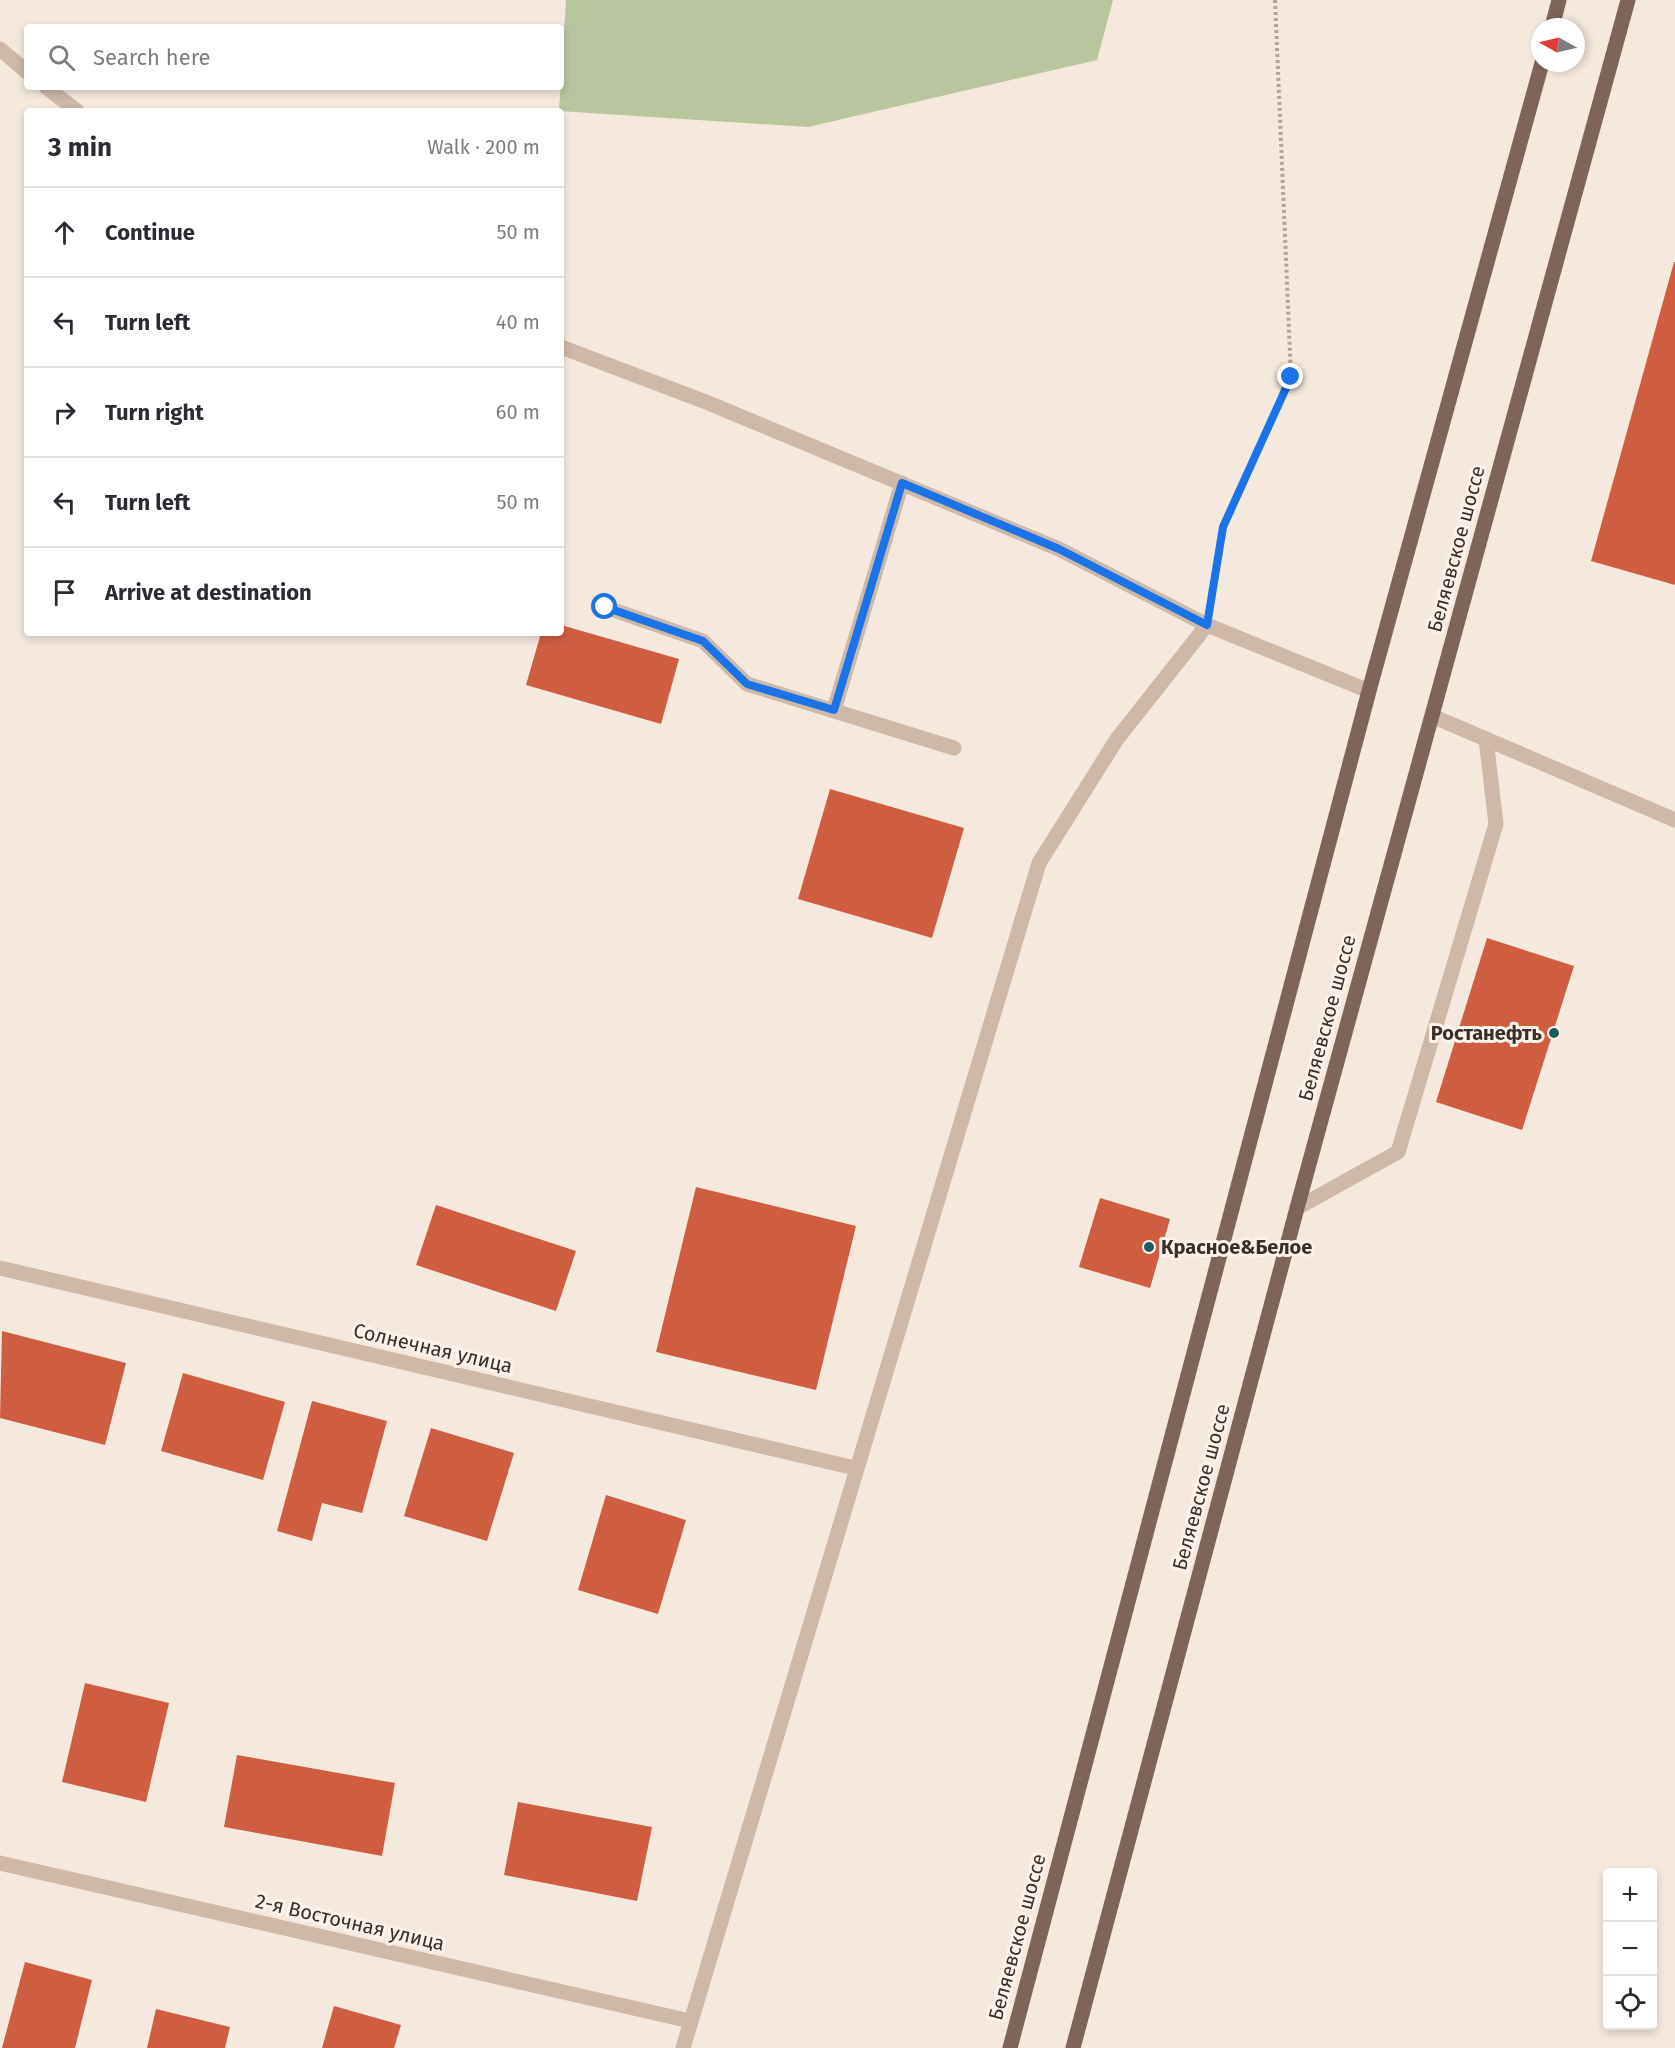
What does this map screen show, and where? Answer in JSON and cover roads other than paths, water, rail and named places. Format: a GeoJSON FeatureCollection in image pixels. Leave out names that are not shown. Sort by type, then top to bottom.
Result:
{"type":"FeatureCollection","features":[{"type":"Feature","properties":{"kind":"main road"},"geometry":{"type":"LineString","coordinates":[[1554,18],[1559,0]]}},
{"type":"Feature","properties":{"kind":"main road","name":"Беляевское шоссе"},"geometry":{"type":"LineString","coordinates":[[1073,2048],[1297,1208],[1628,0]]}},
{"type":"Feature","properties":{"kind":"main road","name":"Беляевское шоссе"},"geometry":{"type":"LineString","coordinates":[[1010,2048],[1369,691],[1540,72]]}},
{"type":"Feature","properties":{"kind":"street"},"geometry":{"type":"LineString","coordinates":[[0,49],[24,69]]}},
{"type":"Feature","properties":{"kind":"street"},"geometry":{"type":"LineString","coordinates":[[50,90],[73,108]]}},
{"type":"Feature","properties":{"kind":"street"},"geometry":{"type":"LineString","coordinates":[[564,348],[706,402],[1059,549],[1207,625],[1369,691]]}},
{"type":"Feature","properties":{"kind":"street"},"geometry":{"type":"LineString","coordinates":[[834,710],[902,483]]}},
{"type":"Feature","properties":{"kind":"street"},"geometry":{"type":"LineString","coordinates":[[605,607],[703,641],[747,684],[954,748]]}},
{"type":"Feature","properties":{"kind":"street"},"geometry":{"type":"LineString","coordinates":[[683,2048],[855,1468],[1039,862],[1117,739],[1207,625]]}},
{"type":"Feature","properties":{"kind":"street"},"geometry":{"type":"LineString","coordinates":[[1432,716],[1675,820]]}},
{"type":"Feature","properties":{"kind":"street"},"geometry":{"type":"LineString","coordinates":[[1297,1208],[1398,1152],[1496,824],[1486,739]]}},
{"type":"Feature","properties":{"kind":"street","name":"Солнечная улица"},"geometry":{"type":"LineString","coordinates":[[0,1269],[855,1468]]}},
{"type":"Feature","properties":{"kind":"street","name":"2-я Восточная улица"},"geometry":{"type":"LineString","coordinates":[[0,1863],[690,2021]]}},
{"type":"Feature","properties":{"kind":"place","name":"Ростанефть"},"geometry":{"type":"Point","coordinates":[1554,1033]}},
{"type":"Feature","properties":{"kind":"place","name":"Красное&Белое"},"geometry":{"type":"Point","coordinates":[1149,1247]}}]}
